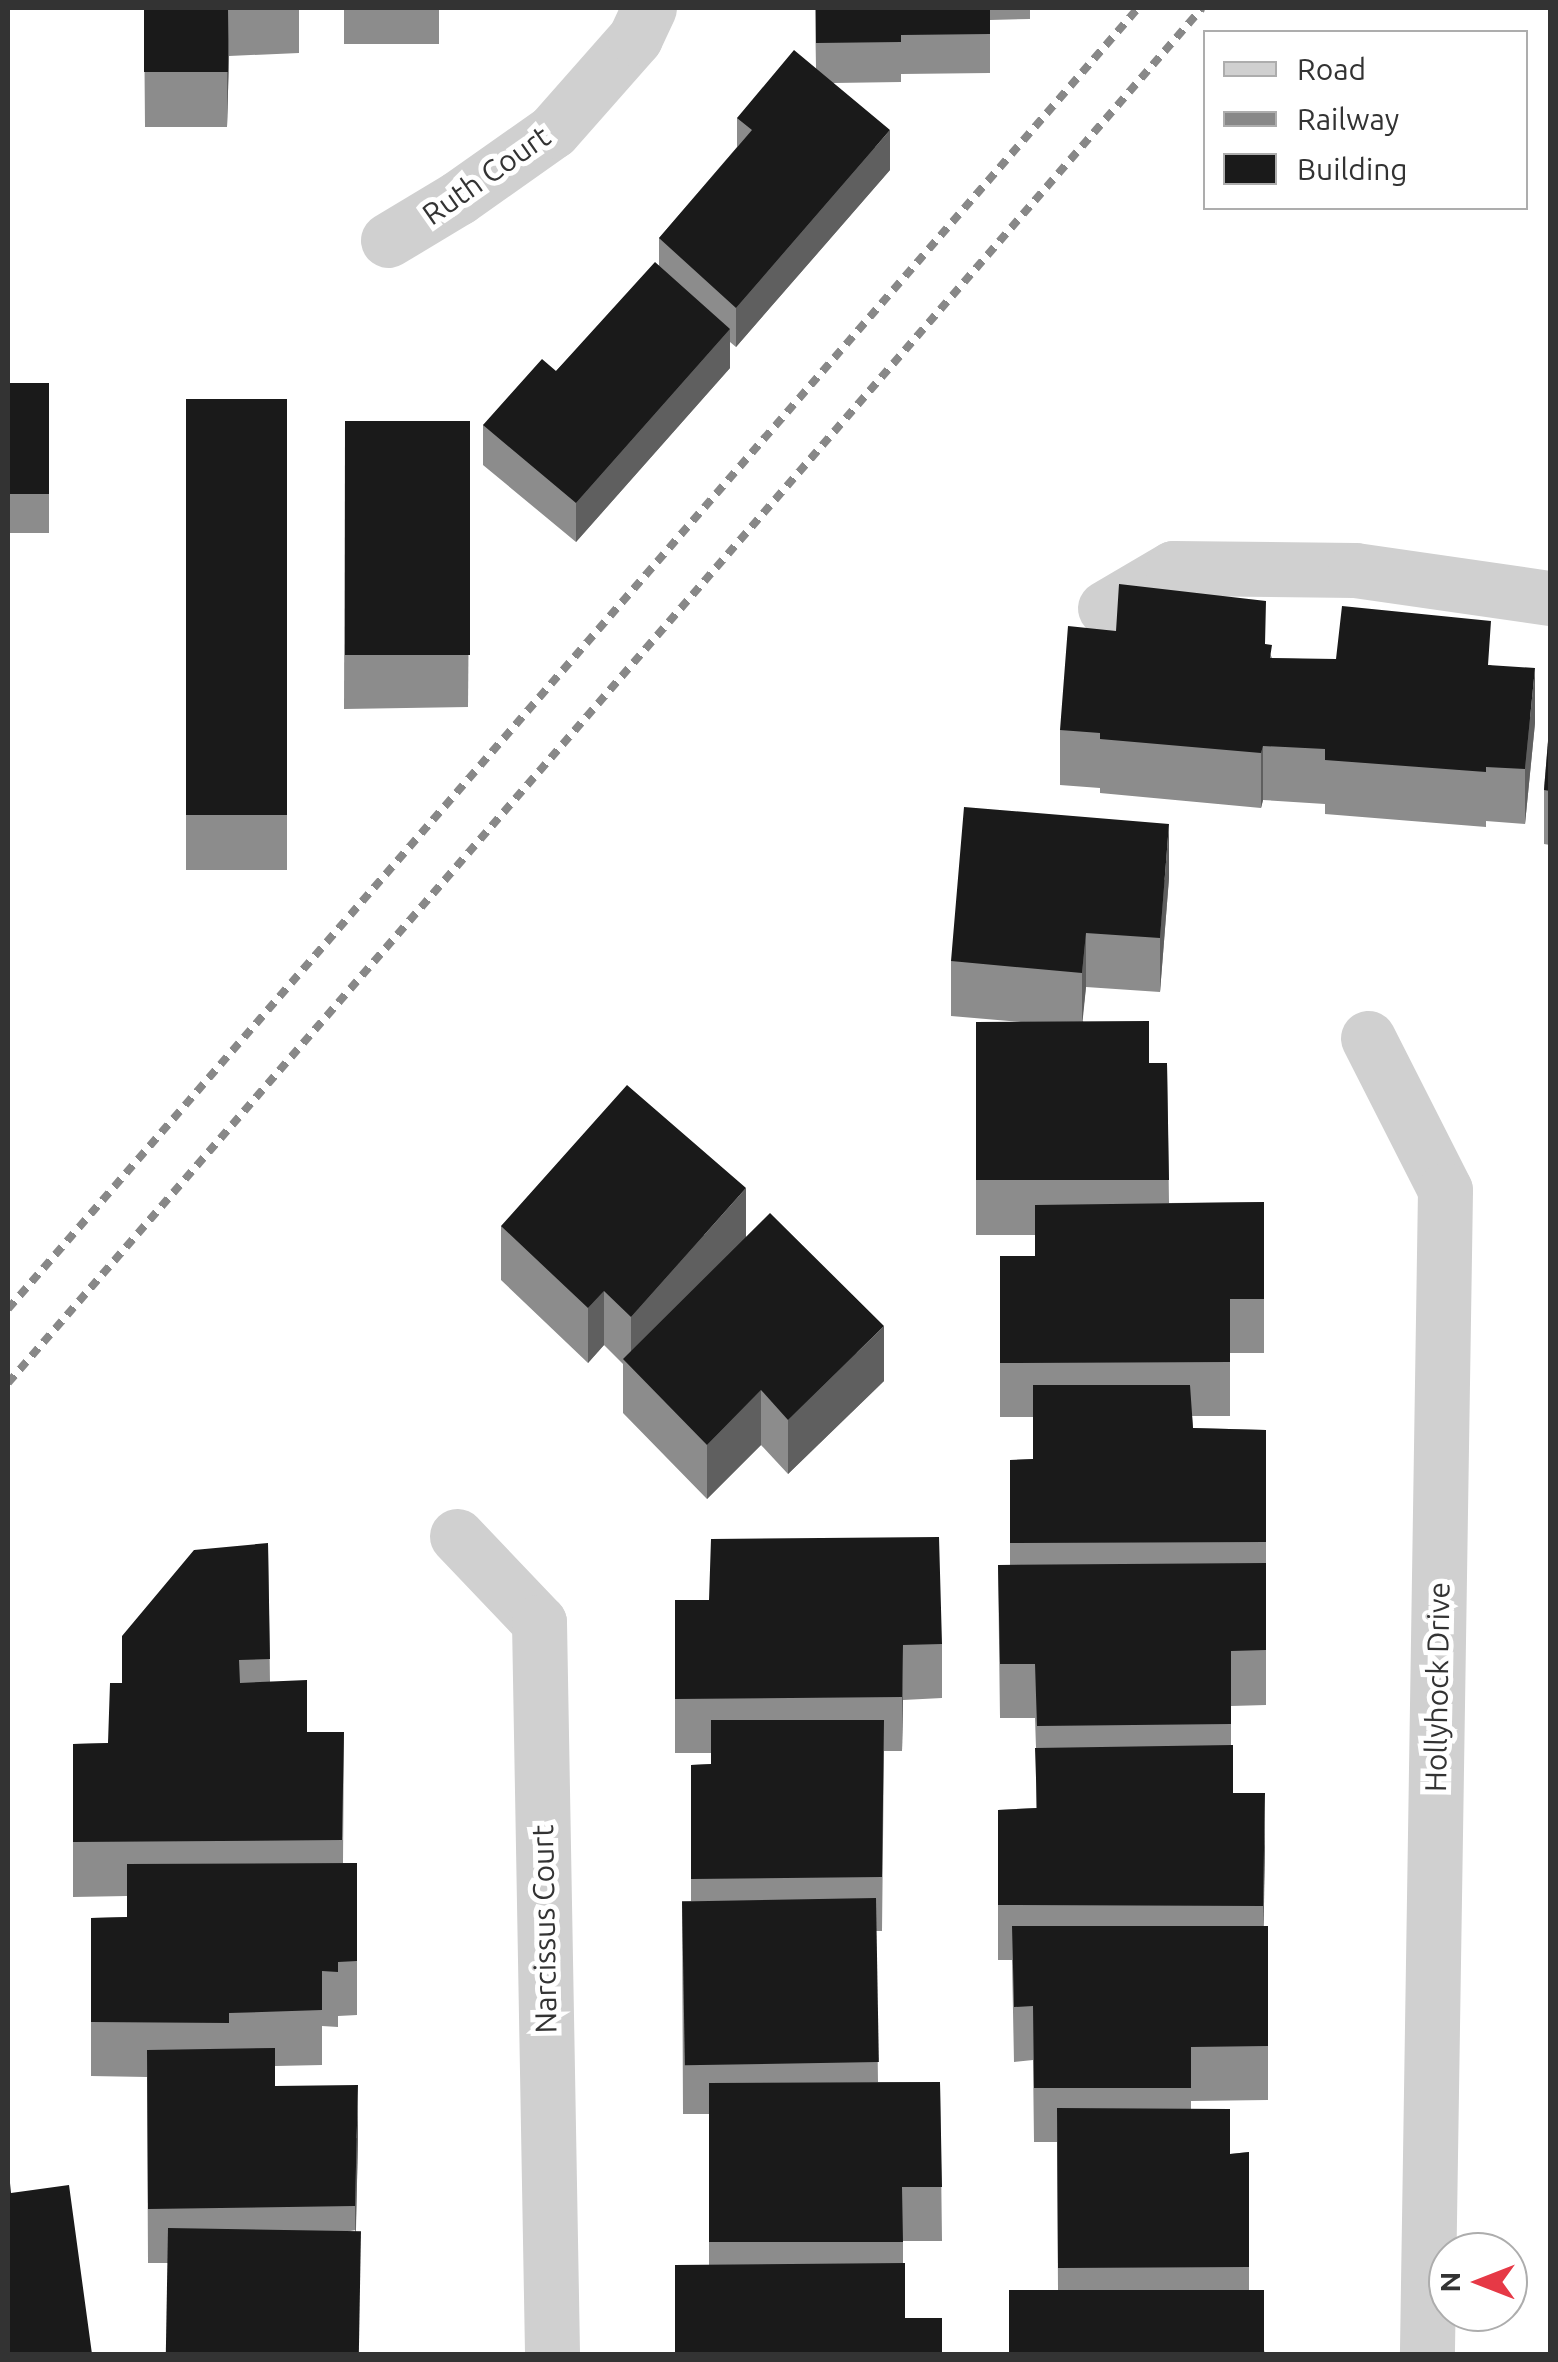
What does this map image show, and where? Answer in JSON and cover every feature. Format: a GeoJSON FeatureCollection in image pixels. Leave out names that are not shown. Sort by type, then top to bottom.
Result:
{"type":"FeatureCollection","features":[{"type":"Feature","properties":{"kind":"street","name":"Ruth Court"},"geometry":{"type":"LineString","coordinates":[[388,240],[554,131],[635,38],[649,8]]}},
{"type":"Feature","properties":{"kind":"street"},"geometry":{"type":"LineString","coordinates":[[1106,608],[1173,568],[1355,570],[1550,598]]}},
{"type":"Feature","properties":{"kind":"street","name":"Hollyhock Drive"},"geometry":{"type":"LineString","coordinates":[[1368,1038],[1445,1190],[1427,2354]]}},
{"type":"Feature","properties":{"kind":"street","name":"Narcissus Court"},"geometry":{"type":"LineString","coordinates":[[457,1536],[539,1622],[552,2354]]}},
{"type":"Feature","properties":{"kind":"building"},"geometry":{"type":"Polygon","coordinates":[[[144,8],[228,8],[228,72],[144,72],[144,8]]]}},
{"type":"Feature","properties":{"kind":"building"},"geometry":{"type":"Polygon","coordinates":[[[816,8],[990,8],[990,34],[901,35],[901,42],[816,43],[816,8]]]}},
{"type":"Feature","properties":{"kind":"building"},"geometry":{"type":"Polygon","coordinates":[[[794,50],[890,130],[736,308],[659,238],[752,130],[737,118],[794,50]]]}},
{"type":"Feature","properties":{"kind":"building"},"geometry":{"type":"Polygon","coordinates":[[[655,262],[730,329],[576,503],[483,425],[542,359],[556,371],[655,262]]]}},
{"type":"Feature","properties":{"kind":"building"},"geometry":{"type":"Polygon","coordinates":[[[8,383],[49,383],[49,494],[8,494],[8,383]]]}},
{"type":"Feature","properties":{"kind":"building"},"geometry":{"type":"Polygon","coordinates":[[[186,399],[287,399],[287,815],[186,815],[186,399]]]}},
{"type":"Feature","properties":{"kind":"building"},"geometry":{"type":"Polygon","coordinates":[[[345,421],[470,421],[470,655],[345,655],[345,421]]]}},
{"type":"Feature","properties":{"kind":"building"},"geometry":{"type":"Polygon","coordinates":[[[1119,584],[1266,601],[1265,644],[1272,645],[1270,658],[1336,659],[1342,606],[1491,621],[1488,665],[1535,668],[1525,769],[1486,767],[1486,772],[1325,760],[1325,749],[1263,746],[1261,753],[1100,739],[1100,733],[1060,730],[1068,626],[1116,631],[1119,584]]]}},
{"type":"Feature","properties":{"kind":"building"},"geometry":{"type":"Polygon","coordinates":[[[1550,717],[1550,791],[1544,790],[1550,717]]]}},
{"type":"Feature","properties":{"kind":"building"},"geometry":{"type":"Polygon","coordinates":[[[964,807],[1169,824],[1160,938],[1086,933],[1082,973],[951,961],[964,807]]]}},
{"type":"Feature","properties":{"kind":"building"},"geometry":{"type":"Polygon","coordinates":[[[1149,1021],[1149,1063],[1167,1063],[1169,1180],[976,1180],[976,1022],[1149,1021]]]}},
{"type":"Feature","properties":{"kind":"building"},"geometry":{"type":"Polygon","coordinates":[[[627,1085],[746,1188],[631,1317],[604,1291],[588,1308],[501,1226],[627,1085]]]}},
{"type":"Feature","properties":{"kind":"building"},"geometry":{"type":"Polygon","coordinates":[[[1264,1202],[1264,1299],[1230,1299],[1230,1362],[1000,1363],[1000,1256],[1035,1256],[1035,1205],[1264,1202]]]}},
{"type":"Feature","properties":{"kind":"building"},"geometry":{"type":"Polygon","coordinates":[[[770,1213],[884,1326],[788,1420],[761,1390],[707,1445],[623,1359],[770,1213]]]}},
{"type":"Feature","properties":{"kind":"building"},"geometry":{"type":"Polygon","coordinates":[[[1033,1385],[1190,1385],[1193,1428],[1266,1430],[1266,1542],[1010,1543],[1010,1460],[1033,1459],[1033,1385]]]}},
{"type":"Feature","properties":{"kind":"building"},"geometry":{"type":"Polygon","coordinates":[[[939,1537],[942,1644],[903,1645],[902,1697],[675,1699],[675,1600],[709,1600],[711,1539],[939,1537]]]}},
{"type":"Feature","properties":{"kind":"building"},"geometry":{"type":"Polygon","coordinates":[[[268,1543],[270,1659],[239,1660],[240,1683],[307,1680],[307,1732],[344,1732],[342,1840],[73,1842],[73,1744],[108,1743],[110,1683],[122,1683],[122,1636],[194,1550],[268,1543]]]}},
{"type":"Feature","properties":{"kind":"building"},"geometry":{"type":"Polygon","coordinates":[[[1266,1563],[1266,1650],[1231,1651],[1231,1724],[1037,1726],[1035,1664],[1000,1664],[998,1565],[1266,1563]]]}},
{"type":"Feature","properties":{"kind":"building"},"geometry":{"type":"Polygon","coordinates":[[[711,1720],[884,1720],[882,1877],[691,1879],[691,1765],[711,1764],[711,1720]]]}},
{"type":"Feature","properties":{"kind":"building"},"geometry":{"type":"Polygon","coordinates":[[[1233,1745],[1233,1793],[1265,1793],[1263,1906],[998,1905],[998,1810],[1037,1808],[1035,1748],[1233,1745]]]}},
{"type":"Feature","properties":{"kind":"building"},"geometry":{"type":"Polygon","coordinates":[[[357,1863],[357,1961],[338,1962],[338,1972],[322,1971],[322,2010],[229,2013],[229,2023],[91,2022],[91,1918],[127,1917],[127,1864],[357,1863]]]}},
{"type":"Feature","properties":{"kind":"building"},"geometry":{"type":"Polygon","coordinates":[[[876,1898],[879,2062],[685,2065],[682,1901],[876,1898]]]}},
{"type":"Feature","properties":{"kind":"building"},"geometry":{"type":"Polygon","coordinates":[[[1012,1926],[1268,1926],[1268,2046],[1191,2047],[1191,2088],[1034,2088],[1033,2006],[1014,2007],[1012,1926]]]}},
{"type":"Feature","properties":{"kind":"building"},"geometry":{"type":"Polygon","coordinates":[[[275,2048],[275,2086],[358,2085],[355,2206],[148,2209],[147,2050],[275,2048]]]}},
{"type":"Feature","properties":{"kind":"building"},"geometry":{"type":"Polygon","coordinates":[[[940,2082],[942,2187],[902,2187],[903,2242],[709,2242],[709,2083],[940,2082]]]}},
{"type":"Feature","properties":{"kind":"building"},"geometry":{"type":"Polygon","coordinates":[[[1057,2108],[1230,2109],[1230,2154],[1249,2152],[1249,2267],[1058,2268],[1057,2108]]]}},
{"type":"Feature","properties":{"kind":"building"},"geometry":{"type":"Polygon","coordinates":[[[8,2163],[11,2193],[69,2185],[92,2354],[8,2354],[8,2163]]]}},
{"type":"Feature","properties":{"kind":"building"},"geometry":{"type":"Polygon","coordinates":[[[168,2228],[361,2231],[359,2354],[166,2354],[168,2228]]]}},
{"type":"Feature","properties":{"kind":"building"},"geometry":{"type":"Polygon","coordinates":[[[905,2263],[905,2318],[942,2318],[942,2354],[675,2354],[675,2265],[905,2263]]]}},
{"type":"Feature","properties":{"kind":"building"},"geometry":{"type":"Polygon","coordinates":[[[1009,2290],[1264,2290],[1264,2354],[1009,2354],[1009,2290]]]}},
{"type":"Feature","properties":{"kind":"railway"},"geometry":{"type":"LineString","coordinates":[[8,1309],[1138,8]]}},
{"type":"Feature","properties":{"kind":"railway"},"geometry":{"type":"LineString","coordinates":[[8,1383],[1202,8]]}}]}
